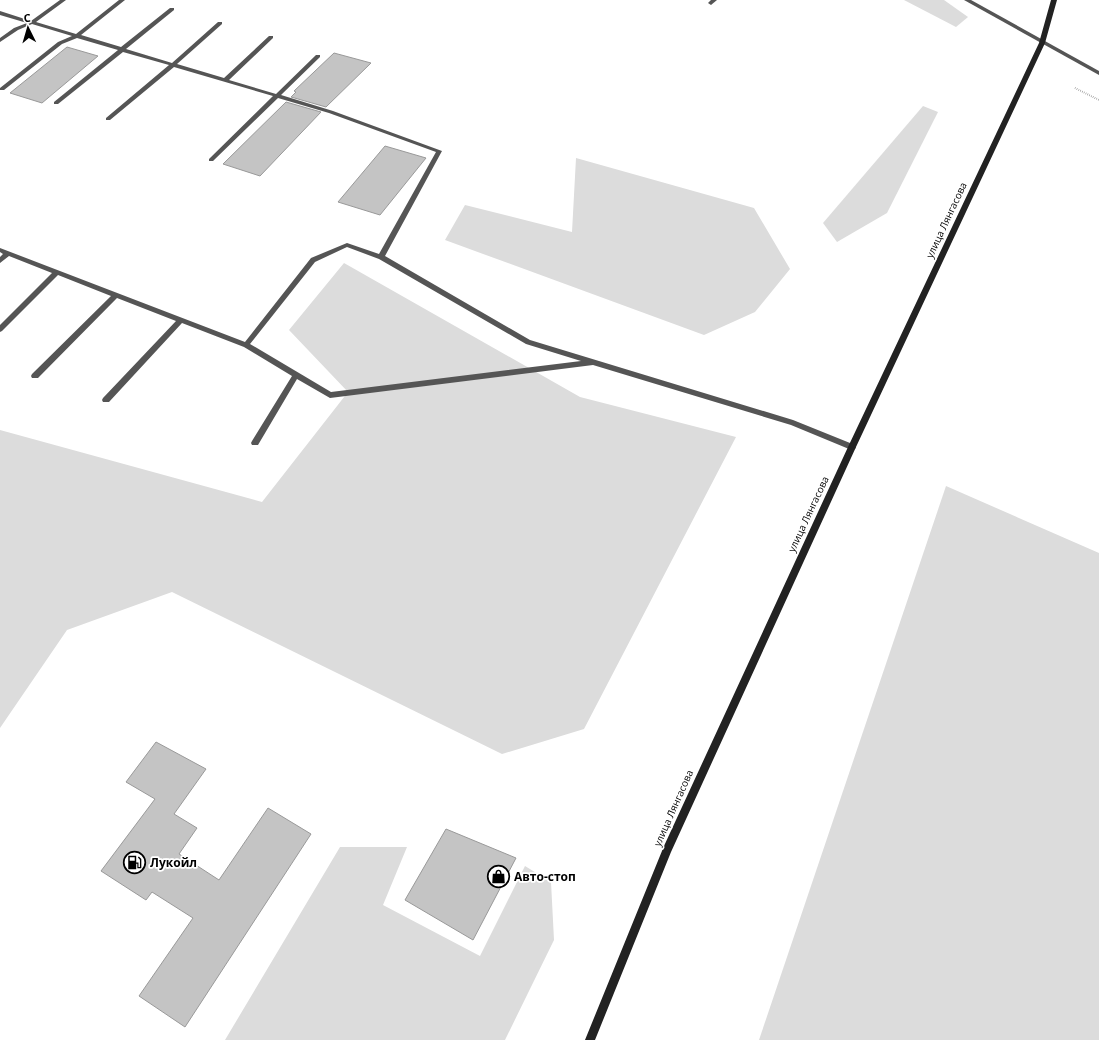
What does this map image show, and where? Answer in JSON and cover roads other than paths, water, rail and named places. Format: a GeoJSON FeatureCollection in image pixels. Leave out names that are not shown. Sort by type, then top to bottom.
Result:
{"type":"FeatureCollection","features":[{"type":"Feature","properties":{"kind":"main road","name":"улица Лянгасова"},"geometry":{"type":"LineString","coordinates":[[590,1040],[667,849],[852,447],[1042,43],[1054,0]]}},
{"type":"Feature","properties":{"kind":"street"},"geometry":{"type":"LineString","coordinates":[[0,40],[16,29],[33,22],[63,0]]}},
{"type":"Feature","properties":{"kind":"street"},"geometry":{"type":"LineString","coordinates":[[2,89],[60,43],[77,36],[122,0]]}},
{"type":"Feature","properties":{"kind":"street"},"geometry":{"type":"LineString","coordinates":[[967,0],[1042,43],[1099,73]]}},
{"type":"Feature","properties":{"kind":"street"},"geometry":{"type":"LineString","coordinates":[[56,103],[172,9]]}},
{"type":"Feature","properties":{"kind":"street"},"geometry":{"type":"LineString","coordinates":[[0,13],[331,112],[438,151],[381,256]]}},
{"type":"Feature","properties":{"kind":"street"},"geometry":{"type":"LineString","coordinates":[[108,119],[173,65],[220,23]]}},
{"type":"Feature","properties":{"kind":"street"},"geometry":{"type":"LineString","coordinates":[[224,81],[271,37]]}},
{"type":"Feature","properties":{"kind":"street"},"geometry":{"type":"LineString","coordinates":[[211,160],[318,56]]}},
{"type":"Feature","properties":{"kind":"street"},"geometry":{"type":"LineString","coordinates":[[246,345],[313,260],[347,246],[381,256],[528,342],[793,423],[852,447]]}},
{"type":"Feature","properties":{"kind":"street"},"geometry":{"type":"LineString","coordinates":[[0,250],[246,345],[330,395],[596,362]]}},
{"type":"Feature","properties":{"kind":"street"},"geometry":{"type":"LineString","coordinates":[[0,261],[8,253]]}},
{"type":"Feature","properties":{"kind":"street"},"geometry":{"type":"LineString","coordinates":[[0,329],[57,272]]}},
{"type":"Feature","properties":{"kind":"street"},"geometry":{"type":"LineString","coordinates":[[35,376],[116,295]]}},
{"type":"Feature","properties":{"kind":"street"},"geometry":{"type":"LineString","coordinates":[[106,400],[181,320]]}},
{"type":"Feature","properties":{"kind":"street"},"geometry":{"type":"LineString","coordinates":[[255,443],[296,376]]}},
{"type":"Feature","properties":{"kind":"place","name":"Лукойл"},"geometry":{"type":"Point","coordinates":[134,863]}},
{"type":"Feature","properties":{"kind":"place","name":"Авто-стоп"},"geometry":{"type":"Point","coordinates":[499,877]}}]}
